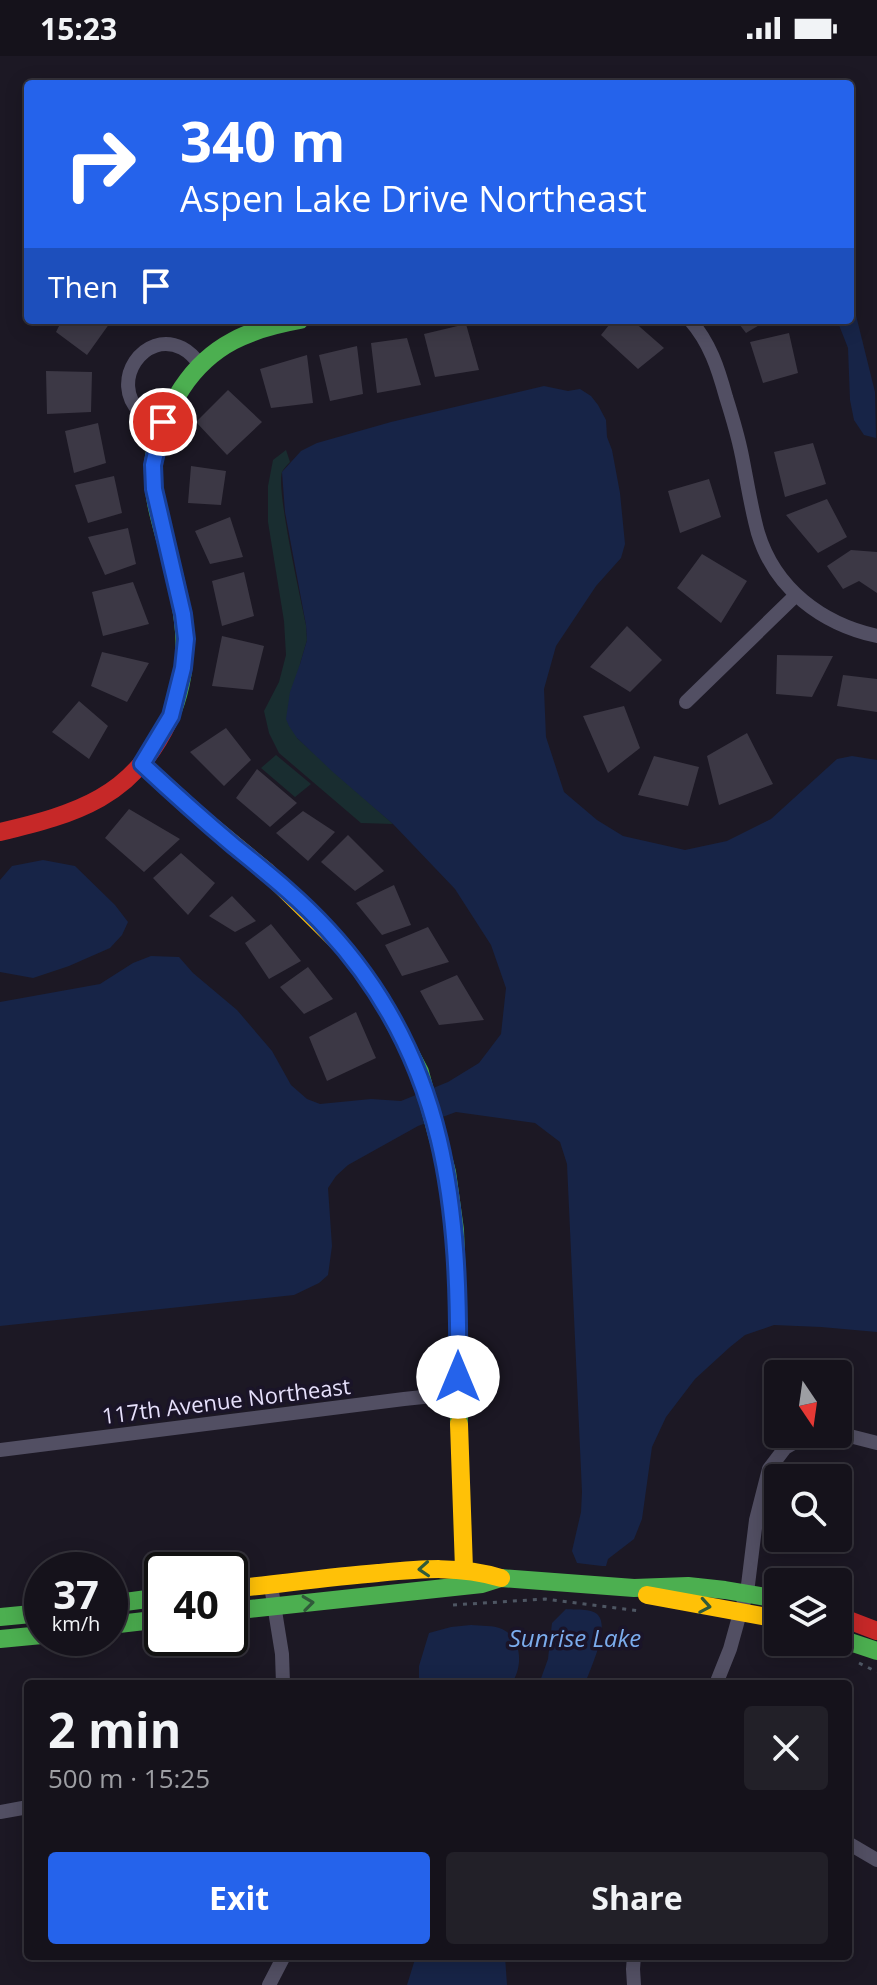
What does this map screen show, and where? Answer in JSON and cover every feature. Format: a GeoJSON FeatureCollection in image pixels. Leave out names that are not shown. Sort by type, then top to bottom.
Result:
{"type":"FeatureCollection","features":[{"type":"Feature","properties":{"kind":"street"},"geometry":{"type":"LineString","coordinates":[[0,832],[74,812],[101,798],[127,780],[142,764],[171,716],[183,668],[186,639],[154,489],[153,465],[163,422],[183,385],[218,350],[237,338],[278,324]]}},
{"type":"Feature","properties":{"kind":"street"},"geometry":{"type":"LineString","coordinates":[[693,324],[715,358],[766,554],[795,596],[817,613],[861,633],[877,636]]}},
{"type":"Feature","properties":{"kind":"street"},"geometry":{"type":"LineString","coordinates":[[163,422],[140,413],[133,402],[128,389],[128,375],[134,362],[144,352],[157,346],[172,345],[182,348],[201,366]]}},
{"type":"Feature","properties":{"kind":"street"},"geometry":{"type":"LineString","coordinates":[[686,702],[795,596]]}},
{"type":"Feature","properties":{"kind":"street"},"geometry":{"type":"LineString","coordinates":[[142,764],[266,871],[328,930],[382,1000],[420,1072],[447,1172],[455,1230],[464,1569]]}},
{"type":"Feature","properties":{"kind":"street","name":"117th Avenue Northeast"},"geometry":{"type":"LineString","coordinates":[[0,1450],[404,1399],[458,1396]]}},
{"type":"Feature","properties":{"kind":"street"},"geometry":{"type":"LineString","coordinates":[[852,1437],[877,1443]]}},
{"type":"Feature","properties":{"kind":"street"},"geometry":{"type":"LineString","coordinates":[[718,1680],[747,1593],[756,1520],[769,1469],[785,1448]]}},
{"type":"Feature","properties":{"kind":"street"},"geometry":{"type":"LineString","coordinates":[[248,1588],[329,1577],[441,1568],[485,1572],[501,1578],[653,1586],[764,1596]]}},
{"type":"Feature","properties":{"kind":"street"},"geometry":{"type":"LineString","coordinates":[[248,1609],[482,1584],[501,1578]]}},
{"type":"Feature","properties":{"kind":"street"},"geometry":{"type":"LineString","coordinates":[[271,1586],[283,1680]]}},
{"type":"Feature","properties":{"kind":"street"},"geometry":{"type":"LineString","coordinates":[[630,1587],[646,1595],[764,1617]]}},
{"type":"Feature","properties":{"kind":"street"},"geometry":{"type":"LineString","coordinates":[[0,1617],[24,1615]]}},
{"type":"Feature","properties":{"kind":"street"},"geometry":{"type":"LineString","coordinates":[[852,1621],[877,1631]]}},
{"type":"Feature","properties":{"kind":"street"},"geometry":{"type":"LineString","coordinates":[[0,1639],[24,1641]]}},
{"type":"Feature","properties":{"kind":"street"},"geometry":{"type":"LineString","coordinates":[[852,1643],[877,1651]]}},
{"type":"Feature","properties":{"kind":"street"},"geometry":{"type":"LineString","coordinates":[[0,1812],[24,1808]]}},
{"type":"Feature","properties":{"kind":"street"},"geometry":{"type":"LineString","coordinates":[[852,1845],[877,1860]]}},
{"type":"Feature","properties":{"kind":"street"},"geometry":{"type":"LineString","coordinates":[[269,1985],[282,1960]]}},
{"type":"Feature","properties":{"kind":"street"},"geometry":{"type":"LineString","coordinates":[[634,1960],[634,1985]]}},
{"type":"Feature","properties":{"kind":"path"},"geometry":{"type":"LineString","coordinates":[[545,1599],[617,1607]]}},
{"type":"Feature","properties":{"kind":"green space"},"geometry":{"type":"Polygon","coordinates":[[[286,450],[290,462],[282,472],[281,483],[307,640],[300,664],[297,738],[393,824],[361,823],[279,753],[269,733],[264,711],[279,682],[286,655],[284,621],[268,522],[268,486],[273,460],[286,450]]]}},
{"type":"Feature","properties":{"kind":"green space"},"geometry":{"type":"Polygon","coordinates":[[[276,755],[311,784],[295,797],[261,768],[276,755]]]}},
{"type":"Feature","properties":{"kind":"water"},"geometry":{"type":"Polygon","coordinates":[[[854,307],[875,392],[876,438],[864,435],[854,420],[848,348],[839,324],[854,324],[854,307]]]}},
{"type":"Feature","properties":{"kind":"water"},"geometry":{"type":"Polygon","coordinates":[[[544,386],[568,391],[580,389],[591,396],[606,420],[620,493],[625,544],[621,558],[596,586],[556,646],[544,689],[546,737],[564,792],[597,820],[623,836],[685,850],[727,841],[771,819],[837,759],[852,756],[877,760],[877,1332],[774,1325],[745,1335],[730,1347],[695,1379],[666,1417],[652,1447],[642,1519],[634,1539],[608,1559],[606,1566],[577,1563],[572,1551],[582,1492],[567,1164],[560,1142],[535,1123],[456,1112],[418,1126],[348,1165],[328,1188],[332,1246],[328,1275],[294,1295],[0,1326],[0,1002],[100,984],[133,963],[151,956],[179,957],[237,1010],[272,1051],[291,1085],[307,1099],[320,1104],[371,1099],[401,1101],[448,1082],[479,1063],[501,1034],[506,988],[491,945],[455,889],[393,824],[297,738],[286,719],[290,692],[307,640],[285,512],[282,472],[301,451],[317,443],[544,386]]]}},
{"type":"Feature","properties":{"kind":"water"},"geometry":{"type":"Polygon","coordinates":[[[43,860],[75,866],[128,922],[122,935],[110,948],[69,966],[33,978],[0,972],[0,880],[12,866],[43,860]]]}},
{"type":"Feature","properties":{"kind":"water","name":"Sunrise Lake"},"geometry":{"type":"Polygon","coordinates":[[[566,1609],[587,1610],[598,1615],[602,1629],[586,1680],[540,1680],[548,1659],[552,1623],[566,1609]]]}},
{"type":"Feature","properties":{"kind":"water"},"geometry":{"type":"Polygon","coordinates":[[[491,1626],[509,1634],[519,1654],[518,1670],[513,1680],[419,1680],[419,1666],[429,1633],[451,1627],[491,1626]]]}},
{"type":"Feature","properties":{"kind":"water"},"geometry":{"type":"Polygon","coordinates":[[[415,1960],[505,1960],[507,1985],[407,1985],[415,1960]]]}},
{"type":"Feature","properties":{"kind":"building"},"geometry":{"type":"Polygon","coordinates":[[[60,324],[109,324],[87,355],[56,332],[60,324]]]}},
{"type":"Feature","properties":{"kind":"building"},"geometry":{"type":"Polygon","coordinates":[[[466,324],[479,370],[435,377],[424,334],[466,324]]]}},
{"type":"Feature","properties":{"kind":"building"},"geometry":{"type":"Polygon","coordinates":[[[610,324],[637,324],[664,348],[638,369],[601,335],[610,324]]]}},
{"type":"Feature","properties":{"kind":"building"},"geometry":{"type":"Polygon","coordinates":[[[739,324],[761,324],[746,333],[739,324]]]}},
{"type":"Feature","properties":{"kind":"building"},"geometry":{"type":"Polygon","coordinates":[[[789,333],[798,373],[763,383],[750,342],[789,333]]]}},
{"type":"Feature","properties":{"kind":"building"},"geometry":{"type":"Polygon","coordinates":[[[407,338],[421,385],[377,393],[371,343],[407,338]]]}},
{"type":"Feature","properties":{"kind":"building"},"geometry":{"type":"Polygon","coordinates":[[[357,346],[363,394],[330,401],[319,355],[357,346]]]}},
{"type":"Feature","properties":{"kind":"building"},"geometry":{"type":"Polygon","coordinates":[[[307,355],[313,403],[271,408],[260,369],[307,355]]]}},
{"type":"Feature","properties":{"kind":"building"},"geometry":{"type":"Polygon","coordinates":[[[46,371],[92,372],[91,412],[47,414],[46,371]]]}},
{"type":"Feature","properties":{"kind":"building"},"geometry":{"type":"Polygon","coordinates":[[[228,390],[262,422],[227,455],[196,422],[228,390]]]}},
{"type":"Feature","properties":{"kind":"building"},"geometry":{"type":"Polygon","coordinates":[[[98,423],[106,463],[74,473],[65,431],[98,423]]]}},
{"type":"Feature","properties":{"kind":"building"},"geometry":{"type":"Polygon","coordinates":[[[813,443],[826,484],[785,497],[774,452],[813,443]]]}},
{"type":"Feature","properties":{"kind":"building"},"geometry":{"type":"Polygon","coordinates":[[[191,466],[226,471],[221,505],[188,503],[191,466]]]}},
{"type":"Feature","properties":{"kind":"building"},"geometry":{"type":"Polygon","coordinates":[[[114,476],[122,513],[88,523],[75,485],[114,476]]]}},
{"type":"Feature","properties":{"kind":"building"},"geometry":{"type":"Polygon","coordinates":[[[709,479],[721,517],[680,533],[668,491],[709,479]]]}},
{"type":"Feature","properties":{"kind":"building"},"geometry":{"type":"Polygon","coordinates":[[[827,499],[847,537],[818,553],[786,515],[827,499]]]}},
{"type":"Feature","properties":{"kind":"building"},"geometry":{"type":"Polygon","coordinates":[[[230,517],[243,557],[210,564],[195,531],[230,517]]]}},
{"type":"Feature","properties":{"kind":"building"},"geometry":{"type":"Polygon","coordinates":[[[128,528],[136,564],[105,575],[88,537],[128,528]]]}},
{"type":"Feature","properties":{"kind":"building"},"geometry":{"type":"Polygon","coordinates":[[[851,550],[877,552],[877,593],[859,581],[843,589],[827,566],[851,550]]]}},
{"type":"Feature","properties":{"kind":"building"},"geometry":{"type":"Polygon","coordinates":[[[702,554],[747,581],[721,623],[677,588],[702,554]]]}},
{"type":"Feature","properties":{"kind":"building"},"geometry":{"type":"Polygon","coordinates":[[[244,572],[254,616],[222,626],[212,581],[244,572]]]}},
{"type":"Feature","properties":{"kind":"building"},"geometry":{"type":"Polygon","coordinates":[[[133,582],[149,624],[103,636],[92,592],[133,582]]]}},
{"type":"Feature","properties":{"kind":"building"},"geometry":{"type":"Polygon","coordinates":[[[627,626],[662,660],[630,692],[590,667],[627,626]]]}},
{"type":"Feature","properties":{"kind":"building"},"geometry":{"type":"Polygon","coordinates":[[[222,636],[264,646],[253,690],[212,686],[222,636]]]}},
{"type":"Feature","properties":{"kind":"building"},"geometry":{"type":"Polygon","coordinates":[[[102,652],[149,663],[127,702],[91,686],[102,652]]]}},
{"type":"Feature","properties":{"kind":"building"},"geometry":{"type":"Polygon","coordinates":[[[777,655],[833,656],[812,697],[776,694],[777,655]]]}},
{"type":"Feature","properties":{"kind":"building"},"geometry":{"type":"Polygon","coordinates":[[[843,675],[877,679],[877,712],[837,706],[843,675]]]}},
{"type":"Feature","properties":{"kind":"building"},"geometry":{"type":"Polygon","coordinates":[[[79,701],[108,726],[89,759],[52,732],[79,701]]]}},
{"type":"Feature","properties":{"kind":"building"},"geometry":{"type":"Polygon","coordinates":[[[624,706],[640,748],[608,773],[583,716],[624,706]]]}},
{"type":"Feature","properties":{"kind":"building"},"geometry":{"type":"Polygon","coordinates":[[[226,728],[251,760],[224,786],[190,752],[226,728]]]}},
{"type":"Feature","properties":{"kind":"building"},"geometry":{"type":"Polygon","coordinates":[[[747,733],[773,784],[719,805],[707,756],[747,733]]]}},
{"type":"Feature","properties":{"kind":"building"},"geometry":{"type":"Polygon","coordinates":[[[654,756],[699,767],[688,806],[638,795],[654,756]]]}},
{"type":"Feature","properties":{"kind":"building"},"geometry":{"type":"Polygon","coordinates":[[[257,769],[297,803],[270,827],[236,798],[257,769]]]}},
{"type":"Feature","properties":{"kind":"building"},"geometry":{"type":"Polygon","coordinates":[[[129,809],[180,839],[144,872],[105,838],[129,809]]]}},
{"type":"Feature","properties":{"kind":"building"},"geometry":{"type":"Polygon","coordinates":[[[303,811],[335,832],[308,861],[276,833],[303,811]]]}},
{"type":"Feature","properties":{"kind":"building"},"geometry":{"type":"Polygon","coordinates":[[[348,835],[384,871],[355,891],[321,862],[348,835]]]}},
{"type":"Feature","properties":{"kind":"building"},"geometry":{"type":"Polygon","coordinates":[[[181,853],[215,883],[188,915],[153,878],[181,853]]]}},
{"type":"Feature","properties":{"kind":"building"},"geometry":{"type":"Polygon","coordinates":[[[394,885],[411,925],[382,935],[356,903],[394,885]]]}},
{"type":"Feature","properties":{"kind":"building"},"geometry":{"type":"Polygon","coordinates":[[[232,896],[256,921],[235,932],[209,916],[232,896]]]}},
{"type":"Feature","properties":{"kind":"building"},"geometry":{"type":"Polygon","coordinates":[[[271,924],[301,961],[269,979],[245,943],[271,924]]]}},
{"type":"Feature","properties":{"kind":"building"},"geometry":{"type":"Polygon","coordinates":[[[428,927],[449,962],[402,976],[385,945],[428,927]]]}},
{"type":"Feature","properties":{"kind":"building"},"geometry":{"type":"Polygon","coordinates":[[[308,967],[333,999],[304,1014],[280,987],[308,967]]]}},
{"type":"Feature","properties":{"kind":"building"},"geometry":{"type":"Polygon","coordinates":[[[457,975],[484,1020],[439,1025],[420,991],[457,975]]]}},
{"type":"Feature","properties":{"kind":"building"},"geometry":{"type":"Polygon","coordinates":[[[356,1012],[376,1058],[327,1081],[309,1037],[356,1012]]]}},
{"type":"Feature","properties":{"kind":"traffic: fast"},"geometry":{"type":"LineString","coordinates":[[169,720],[182,676],[184,633],[178,590],[154,488],[153,468],[158,436],[176,397],[206,360],[233,341],[282,324]]}},
{"type":"Feature","properties":{"kind":"traffic: fast"},"geometry":{"type":"LineString","coordinates":[[338,942],[382,1000],[420,1072],[447,1172],[455,1230],[459,1424]]}},
{"type":"Feature","properties":{"kind":"traffic: fast"},"geometry":{"type":"LineString","coordinates":[[248,1609],[482,1584],[501,1578],[634,1588],[688,1586],[764,1597]]}},
{"type":"Feature","properties":{"kind":"traffic: fast"},"geometry":{"type":"LineString","coordinates":[[128,1602],[144,1599]]}},
{"type":"Feature","properties":{"kind":"traffic: fast"},"geometry":{"type":"LineString","coordinates":[[0,1617],[24,1615]]}},
{"type":"Feature","properties":{"kind":"traffic: fast"},"geometry":{"type":"LineString","coordinates":[[128,1623],[144,1621]]}},
{"type":"Feature","properties":{"kind":"traffic: fast"},"geometry":{"type":"LineString","coordinates":[[0,1639],[24,1637]]}},
{"type":"Feature","properties":{"kind":"traffic: fast"},"geometry":{"type":"LineString","coordinates":[[852,1643],[877,1651]]}},
{"type":"Feature","properties":{"kind":"traffic: slow"},"geometry":{"type":"LineString","coordinates":[[142,764],[266,871],[338,942]]}},
{"type":"Feature","properties":{"kind":"traffic: slow"},"geometry":{"type":"LineString","coordinates":[[459,1424],[464,1569]]}},
{"type":"Feature","properties":{"kind":"traffic: slow"},"geometry":{"type":"LineString","coordinates":[[248,1587],[425,1569],[470,1571],[501,1578]]}},
{"type":"Feature","properties":{"kind":"traffic: slow"},"geometry":{"type":"LineString","coordinates":[[647,1595],[764,1616]]}},
{"type":"Feature","properties":{"kind":"traffic: jam"},"geometry":{"type":"LineString","coordinates":[[0,832],[78,809],[120,785],[155,746],[169,720]]}},
{"type":"Feature","properties":{"kind":"traffic: jam"},"geometry":{"type":"LineString","coordinates":[[852,1621],[877,1631]]}},
{"type":"Feature","properties":{"kind":"route"},"geometry":{"type":"LineString","coordinates":[[163,422],[153,465],[154,489],[186,639],[178,695],[171,716],[142,764],[266,871],[328,930],[382,1000],[420,1072],[447,1172],[455,1230],[458,1377]]}}]}
